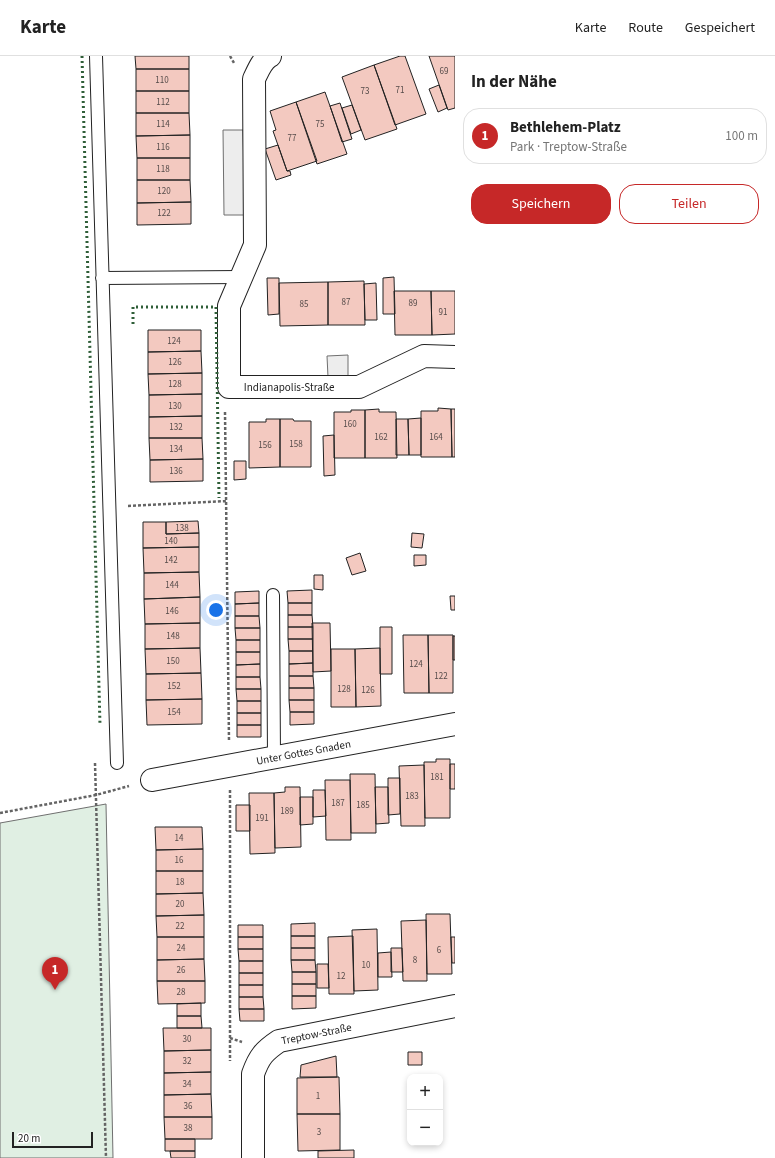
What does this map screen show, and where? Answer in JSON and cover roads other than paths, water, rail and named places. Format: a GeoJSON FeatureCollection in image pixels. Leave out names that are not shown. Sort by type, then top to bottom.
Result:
{"type":"FeatureCollection","features":[{"type":"Feature","properties":{"kind":"street","name":"Indianapolis-Straße"},"geometry":{"type":"LineString","coordinates":[[270,56],[259,68],[254,79],[255,245],[229,306],[229,387],[359,387],[424,356],[455,357]]}},
{"type":"Feature","properties":{"kind":"street","name":"Unter Gottes Gnaden"},"geometry":{"type":"LineString","coordinates":[[152,780],[455,724]]}},
{"type":"Feature","properties":{"kind":"street","name":"Treptow-Straße"},"geometry":{"type":"LineString","coordinates":[[253,1158],[253,1074],[257,1061],[268,1049],[279,1041],[455,1006]]}},
{"type":"Feature","properties":{"kind":"lane"},"geometry":{"type":"LineString","coordinates":[[96,56],[108,507],[117,763]]}},
{"type":"Feature","properties":{"kind":"lane"},"geometry":{"type":"LineString","coordinates":[[102,278],[241,277]]}},
{"type":"Feature","properties":{"kind":"lane"},"geometry":{"type":"LineString","coordinates":[[273,595],[274,758]]}},
{"type":"Feature","properties":{"kind":"place","name":"Bethlehem-Platz"},"geometry":{"type":"Point","coordinates":[55,990]}}]}
